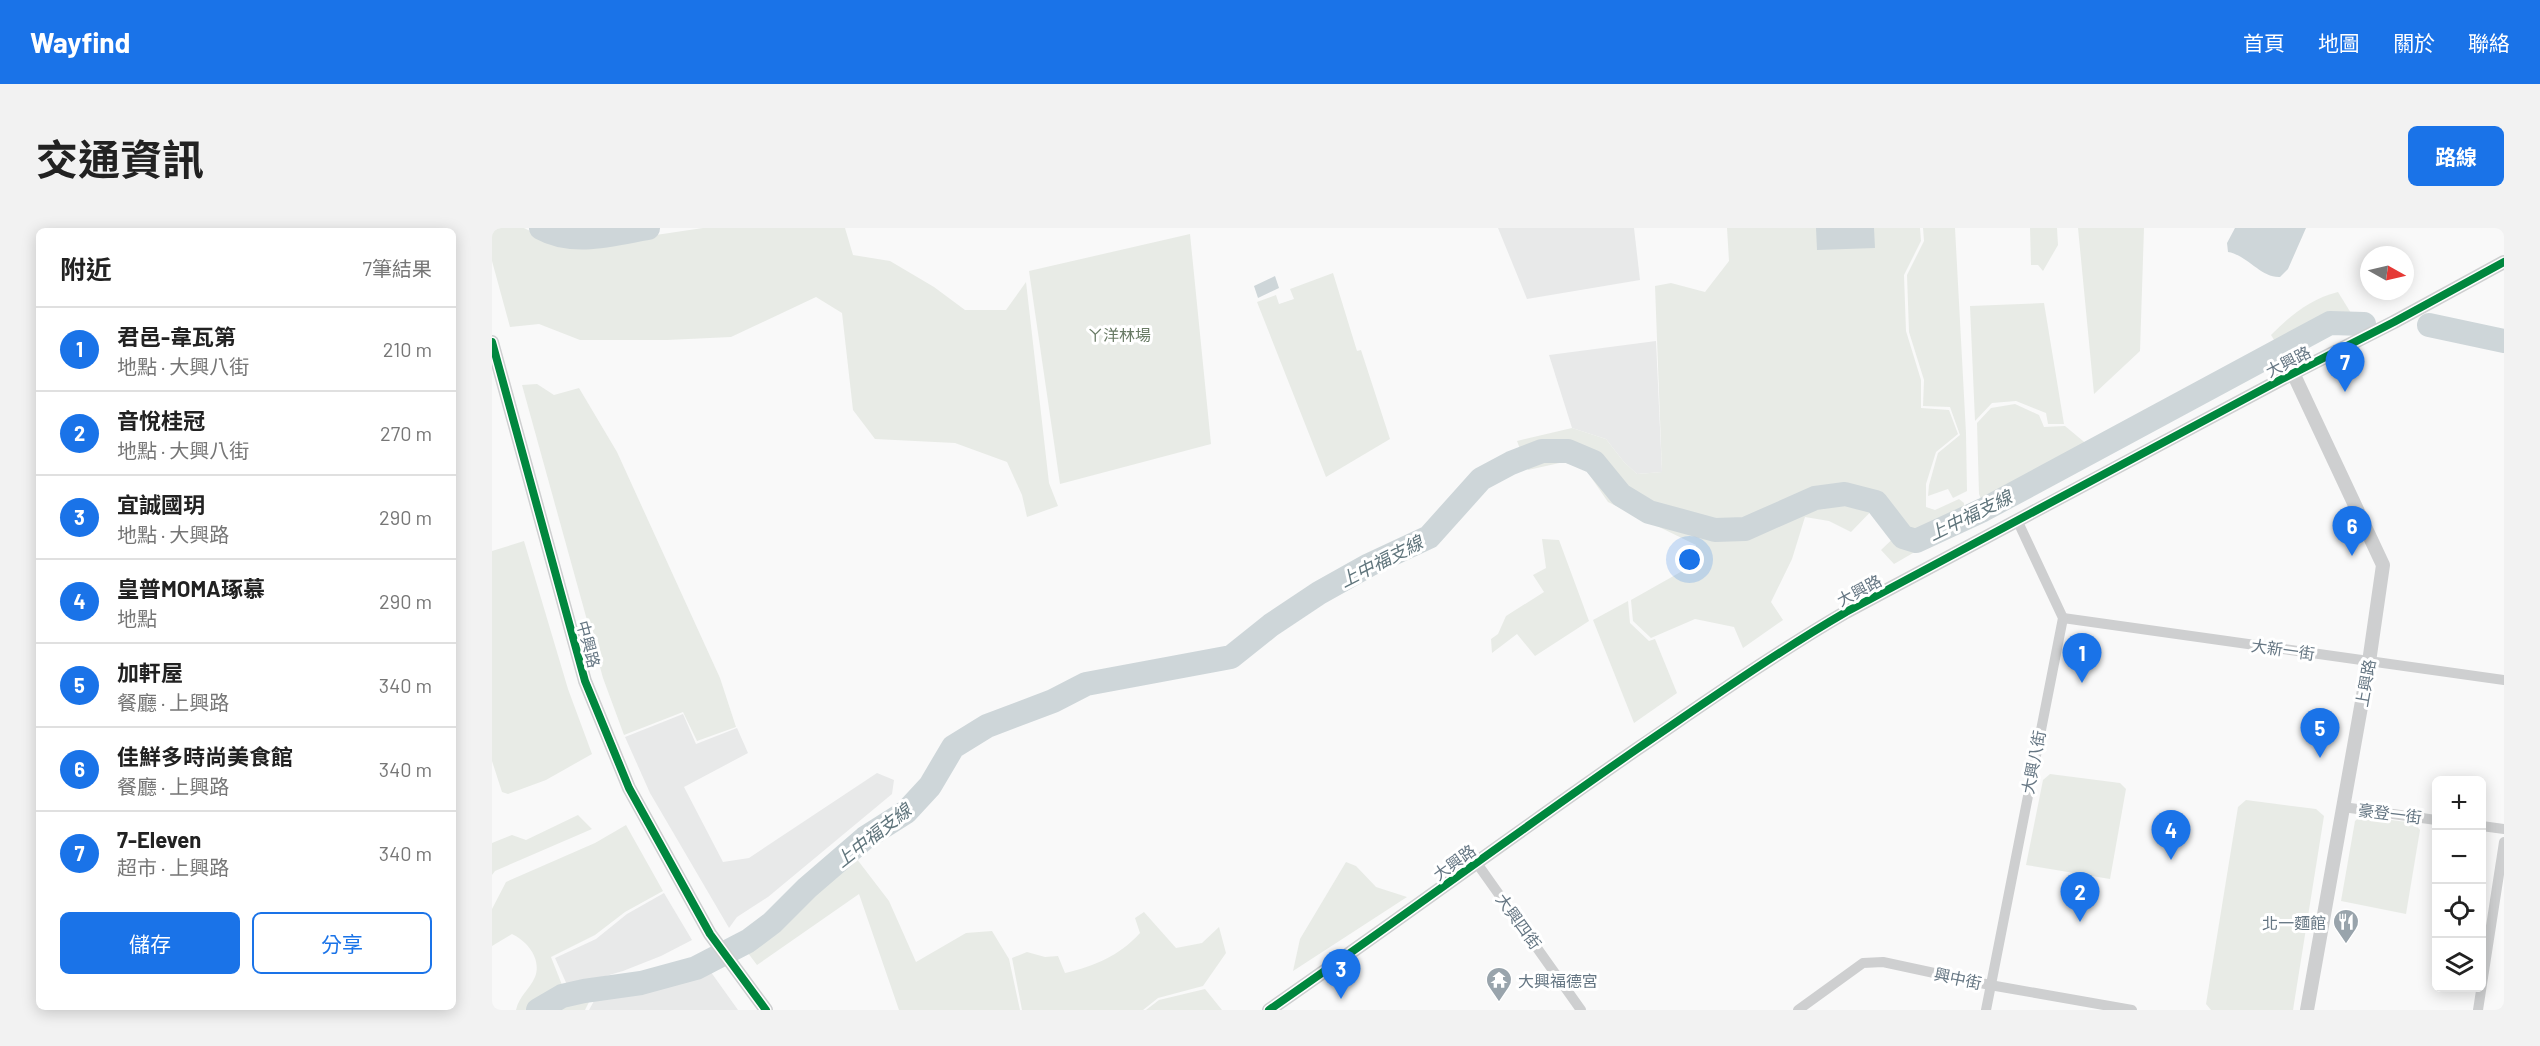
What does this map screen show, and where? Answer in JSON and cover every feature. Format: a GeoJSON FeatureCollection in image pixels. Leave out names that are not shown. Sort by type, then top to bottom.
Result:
{"type":"FeatureCollection","features":[{"type":"Feature","properties":{"kind":"street","name":"大興路"},"geometry":{"type":"LineString","coordinates":[[1269,1010],[1401,919],[1476,862],[1787,646],[1846,612],[2504,262]]}},
{"type":"Feature","properties":{"kind":"street","name":"中興路"},"geometry":{"type":"LineString","coordinates":[[492,342],[585,681],[629,788],[710,934],[766,1010]]}},
{"type":"Feature","properties":{"kind":"street","name":"上興路"},"geometry":{"type":"LineString","coordinates":[[2293,373],[2383,566],[2307,1010]]}},
{"type":"Feature","properties":{"kind":"street"},"geometry":{"type":"LineString","coordinates":[[2018,522],[2063,618]]}},
{"type":"Feature","properties":{"kind":"street","name":"大新一街"},"geometry":{"type":"LineString","coordinates":[[2063,618],[2504,681]]}},
{"type":"Feature","properties":{"kind":"street","name":"大興八街"},"geometry":{"type":"LineString","coordinates":[[1986,1010],[2063,618]]}},
{"type":"Feature","properties":{"kind":"street","name":"豪登一街"},"geometry":{"type":"LineString","coordinates":[[2343,807],[2432,819]]}},
{"type":"Feature","properties":{"kind":"street"},"geometry":{"type":"LineString","coordinates":[[2486,827],[2504,829]]}},
{"type":"Feature","properties":{"kind":"street"},"geometry":{"type":"LineString","coordinates":[[2478,1010],[2504,842]]}},
{"type":"Feature","properties":{"kind":"street","name":"大興四街"},"geometry":{"type":"LineString","coordinates":[[1476,862],[1581,1010]]}},
{"type":"Feature","properties":{"kind":"street","name":"興中街"},"geometry":{"type":"LineString","coordinates":[[1798,1010],[1863,963],[1883,962],[1990,986],[2132,1010]]}},
{"type":"Feature","properties":{"kind":"shaded area"},"geometry":{"type":"Polygon","coordinates":[[[1498,228],[1634,228],[1640,280],[1527,299],[1498,228]]]}},
{"type":"Feature","properties":{"kind":"shaded area"},"geometry":{"type":"Polygon","coordinates":[[[1816,228],[1874,228],[1875,248],[1817,250],[1816,228]]]}},
{"type":"Feature","properties":{"kind":"shaded area"},"geometry":{"type":"Polygon","coordinates":[[[2235,228],[2306,228],[2288,269],[2280,277],[2267,274],[2241,257],[2228,252],[2227,243],[2235,228]]]}},
{"type":"Feature","properties":{"kind":"shaded area"},"geometry":{"type":"Polygon","coordinates":[[[1275,276],[1279,288],[1258,298],[1254,286],[1275,276]]]}},
{"type":"Feature","properties":{"kind":"shaded area"},"geometry":{"type":"Polygon","coordinates":[[[1656,341],[1662,472],[1637,474],[1606,439],[1572,428],[1549,355],[1656,341]]]}},
{"type":"Feature","properties":{"kind":"shaded area"},"geometry":{"type":"Polygon","coordinates":[[[683,714],[696,744],[737,728],[748,753],[684,787],[723,862],[749,858],[877,773],[894,780],[892,794],[768,897],[737,917],[729,928],[650,793],[625,737],[683,714]]]}},
{"type":"Feature","properties":{"kind":"shaded area"},"geometry":{"type":"Polygon","coordinates":[[[664,893],[692,940],[661,956],[623,971],[568,987],[555,958],[596,939],[627,914],[664,893]]]}},
{"type":"Feature","properties":{"kind":"shaded area"},"geometry":{"type":"Polygon","coordinates":[[[708,968],[738,1010],[589,1010],[594,1001],[638,994],[708,968]]]}},
{"type":"Feature","properties":{"kind":"green space"},"geometry":{"type":"Polygon","coordinates":[[[492,228],[524,228],[557,244],[595,244],[703,228],[845,228],[853,255],[890,261],[934,287],[965,310],[1006,310],[1026,282],[1049,483],[1058,506],[1027,517],[1022,495],[1007,462],[955,443],[875,439],[853,410],[842,313],[816,297],[731,337],[580,340],[539,324],[510,327],[492,261],[492,228]]]}},
{"type":"Feature","properties":{"kind":"green space"},"geometry":{"type":"Polygon","coordinates":[[[1727,228],[1920,228],[1921,241],[1904,275],[1906,331],[1921,380],[1921,408],[1949,410],[1958,434],[1936,452],[1926,484],[1926,507],[1935,510],[1959,499],[1964,503],[1965,523],[1894,564],[1881,550],[1903,529],[1881,501],[1851,532],[1829,521],[1805,517],[1792,559],[1771,602],[1783,620],[1743,648],[1734,627],[1695,619],[1651,638],[1633,621],[1631,600],[1693,565],[1696,545],[1608,502],[1586,470],[1564,462],[1528,470],[1517,441],[1572,428],[1606,439],[1637,474],[1662,472],[1655,286],[1671,283],[1705,292],[1729,261],[1727,228]]]}},
{"type":"Feature","properties":{"kind":"green space"},"geometry":{"type":"Polygon","coordinates":[[[1923,228],[1955,228],[1967,491],[1953,498],[1948,489],[1928,496],[1938,453],[1960,435],[1950,407],[1923,406],[1924,380],[1909,332],[1907,275],[1924,241],[1923,228]]]}},
{"type":"Feature","properties":{"kind":"green space"},"geometry":{"type":"Polygon","coordinates":[[[2030,228],[2057,228],[2058,245],[2043,271],[2038,265],[2031,265],[2030,228]]]}},
{"type":"Feature","properties":{"kind":"green space"},"geometry":{"type":"Polygon","coordinates":[[[2078,228],[2144,228],[2140,351],[2094,394],[2078,228]]]}},
{"type":"Feature","properties":{"kind":"green space","name":"ㄚ洋林場"},"geometry":{"type":"Polygon","coordinates":[[[1190,234],[1211,444],[1060,484],[1029,271],[1190,234]]]}},
{"type":"Feature","properties":{"kind":"green space"},"geometry":{"type":"Polygon","coordinates":[[[1333,273],[1357,351],[1361,350],[1390,439],[1326,477],[1257,302],[1276,295],[1279,304],[1294,299],[1290,289],[1333,273]]]}},
{"type":"Feature","properties":{"kind":"green space"},"geometry":{"type":"Polygon","coordinates":[[[2338,292],[2354,318],[2282,353],[2271,335],[2302,309],[2338,292]]]}},
{"type":"Feature","properties":{"kind":"green space"},"geometry":{"type":"Polygon","coordinates":[[[2044,303],[2064,424],[2048,424],[2046,413],[2016,401],[1992,403],[1975,421],[1970,306],[2044,303]]]}},
{"type":"Feature","properties":{"kind":"green space"},"geometry":{"type":"Polygon","coordinates":[[[537,384],[554,395],[579,388],[617,452],[720,678],[736,727],[697,741],[683,712],[624,735],[603,678],[522,385],[537,384]]]}},
{"type":"Feature","properties":{"kind":"green space"},"geometry":{"type":"Polygon","coordinates":[[[2015,404],[2039,415],[2044,427],[2065,426],[2089,446],[1983,504],[1979,494],[1977,423],[1991,408],[2015,404]]]}},
{"type":"Feature","properties":{"kind":"green space"},"geometry":{"type":"Polygon","coordinates":[[[1542,539],[1559,540],[1589,621],[1535,656],[1517,634],[1492,653],[1491,639],[1498,634],[1506,616],[1544,592],[1533,575],[1546,568],[1542,539]]]}},
{"type":"Feature","properties":{"kind":"green space"},"geometry":{"type":"Polygon","coordinates":[[[524,541],[568,689],[592,754],[546,780],[508,794],[502,792],[492,761],[492,551],[524,541]]]}},
{"type":"Feature","properties":{"kind":"green space"},"geometry":{"type":"Polygon","coordinates":[[[1628,601],[1630,623],[1649,641],[1655,639],[1677,693],[1634,723],[1593,620],[1628,601]]]}},
{"type":"Feature","properties":{"kind":"green space"},"geometry":{"type":"Polygon","coordinates":[[[2050,774],[2120,783],[2126,789],[2110,879],[2026,865],[2043,780],[2050,774]]]}},
{"type":"Feature","properties":{"kind":"green space"},"geometry":{"type":"Polygon","coordinates":[[[2246,800],[2316,809],[2324,816],[2293,1010],[2211,1010],[2206,1004],[2238,807],[2246,800]]]}},
{"type":"Feature","properties":{"kind":"green space"},"geometry":{"type":"Polygon","coordinates":[[[578,815],[592,829],[495,871],[492,875],[492,843],[512,835],[526,840],[578,815]]]}},
{"type":"Feature","properties":{"kind":"green space"},"geometry":{"type":"Polygon","coordinates":[[[2361,816],[2414,823],[2420,830],[2406,914],[2341,901],[2355,821],[2361,816]]]}},
{"type":"Feature","properties":{"kind":"green space"},"geometry":{"type":"Polygon","coordinates":[[[626,825],[663,891],[625,912],[595,935],[551,957],[564,990],[538,1003],[531,1010],[516,1010],[537,970],[532,951],[512,934],[492,946],[492,909],[506,882],[595,843],[626,825]]]}},
{"type":"Feature","properties":{"kind":"green space"},"geometry":{"type":"Polygon","coordinates":[[[853,854],[889,901],[916,962],[966,933],[992,931],[1009,959],[1020,1010],[899,1010],[859,894],[757,965],[748,953],[757,948],[830,873],[853,854]]]}},
{"type":"Feature","properties":{"kind":"green space"},"geometry":{"type":"Polygon","coordinates":[[[1346,862],[1356,866],[1376,887],[1407,897],[1293,971],[1300,939],[1346,862]]]}},
{"type":"Feature","properties":{"kind":"green space"},"geometry":{"type":"Polygon","coordinates":[[[1144,912],[1176,948],[1202,943],[1219,927],[1226,953],[1203,986],[1158,998],[1143,1010],[1022,1010],[1012,958],[1027,952],[1045,957],[1058,956],[1065,973],[1086,967],[1115,954],[1132,941],[1140,933],[1135,918],[1144,912]]]}},
{"type":"Feature","properties":{"kind":"green space"},"geometry":{"type":"Polygon","coordinates":[[[1205,989],[1222,1010],[1146,1010],[1159,1000],[1205,989]]]}},
{"type":"Feature","properties":{"kind":"green space"},"geometry":{"type":"Polygon","coordinates":[[[591,998],[585,1010],[547,1010],[565,1002],[591,998]]]}},
{"type":"Feature","properties":{"kind":"waterway"},"geometry":{"type":"LineString","coordinates":[[541,228],[553,233],[580,237],[594,237],[648,228]]}},
{"type":"Feature","properties":{"kind":"waterway","name":"上中福支線"},"geometry":{"type":"LineString","coordinates":[[538,1010],[562,996],[641,983],[696,968],[748,941],[772,923],[807,888],[865,838],[906,812],[930,786],[953,747],[987,726],[1053,701],[1086,684],[1231,657],[1271,625],[1319,593],[1369,565],[1429,537],[1481,479],[1511,463],[1542,451],[1568,451],[1594,462],[1621,495],[1649,512],[1715,530],[1745,529],[1815,498],[1845,494],[1876,502],[1903,537],[1916,541],[1983,510],[2330,323],[2364,324]]}},
{"type":"Feature","properties":{"kind":"waterway","name":"上中福支線"},"geometry":{"type":"LineString","coordinates":[[2429,325],[2504,341]]}},
{"type":"Feature","properties":{"kind":"cycle path"},"geometry":{"type":"LineString","coordinates":[[1269,1010],[1637,749],[1819,628],[2504,262]]}},
{"type":"Feature","properties":{"kind":"cycle path"},"geometry":{"type":"LineString","coordinates":[[492,342],[585,681],[629,788],[710,934],[766,1010]]}},
{"type":"Feature","properties":{"kind":"place","name":"7-Eleven"},"geometry":{"type":"Point","coordinates":[2345,392]}},
{"type":"Feature","properties":{"kind":"place","name":"佳鮮多時尚美食館"},"geometry":{"type":"Point","coordinates":[2352,556]}},
{"type":"Feature","properties":{"kind":"place","name":"君邑-韋瓦第"},"geometry":{"type":"Point","coordinates":[2082,683]}},
{"type":"Feature","properties":{"kind":"place","name":"加軒屋"},"geometry":{"type":"Point","coordinates":[2320,758]}},
{"type":"Feature","properties":{"kind":"place","name":"皇普MOMA琢慕"},"geometry":{"type":"Point","coordinates":[2171,860]}},
{"type":"Feature","properties":{"kind":"place","name":"音悅桂冠"},"geometry":{"type":"Point","coordinates":[2080,922]}},
{"type":"Feature","properties":{"kind":"place","name":"北一麵館"},"geometry":{"type":"Point","coordinates":[2346,945]}},
{"type":"Feature","properties":{"kind":"place","name":"宜誠國玥"},"geometry":{"type":"Point","coordinates":[1341,999]}},
{"type":"Feature","properties":{"kind":"place","name":"大興福德宮"},"geometry":{"type":"Point","coordinates":[1499,1003]}}]}
